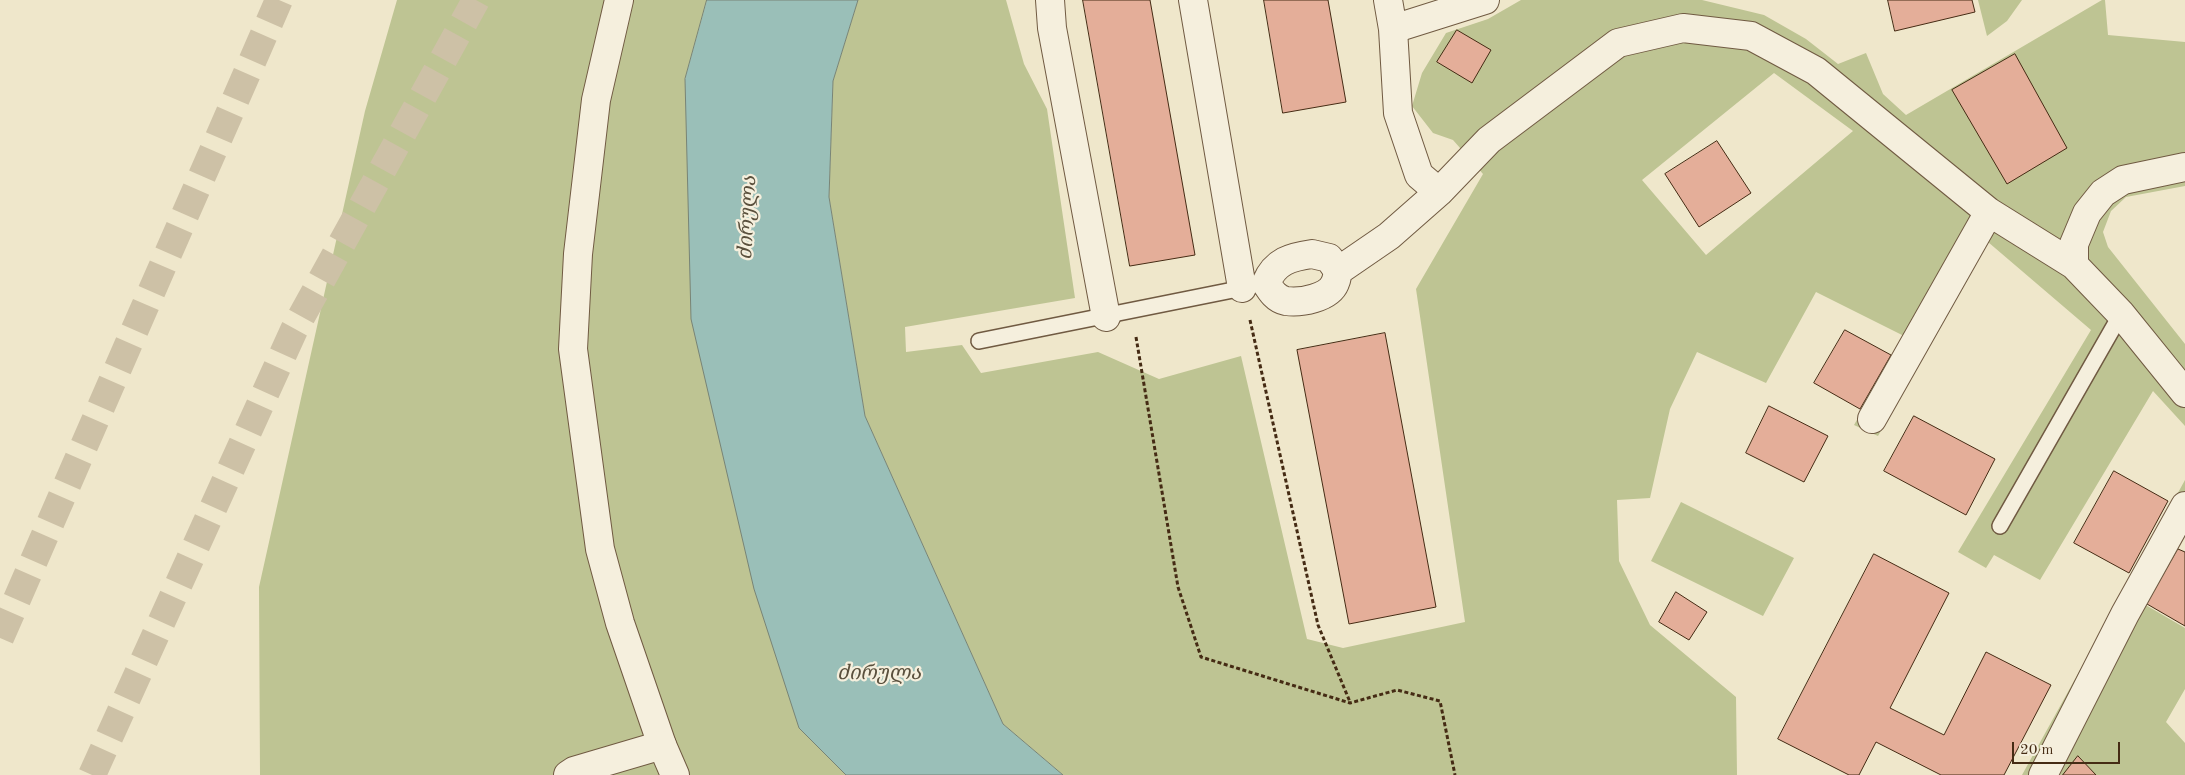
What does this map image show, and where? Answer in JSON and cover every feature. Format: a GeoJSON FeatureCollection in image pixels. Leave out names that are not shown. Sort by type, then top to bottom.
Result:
{"type":"FeatureCollection","features":[{"type":"Feature","properties":{"kind":"street"},"geometry":{"type":"LineString","coordinates":[[619,0],[596,100],[578,254],[573,349],[600,549],[620,623],[662,745],[675,775]]}},
{"type":"Feature","properties":{"kind":"street"},"geometry":{"type":"LineString","coordinates":[[1050,0],[1052,28],[1119,314]]}},
{"type":"Feature","properties":{"kind":"street"},"geometry":{"type":"LineString","coordinates":[[1193,0],[1254,286]]}},
{"type":"Feature","properties":{"kind":"street"},"geometry":{"type":"LineString","coordinates":[[1388,0],[1393,29],[1398,113],[1419,174],[1439,192]]}},
{"type":"Feature","properties":{"kind":"street"},"geometry":{"type":"LineString","coordinates":[[1393,29],[1485,0]]}},
{"type":"Feature","properties":{"kind":"street"},"geometry":{"type":"LineString","coordinates":[[1254,286],[1285,301],[1304,300],[1324,295],[1335,284],[1338,271],[1389,236],[1439,192],[1489,140],[1618,43],[1683,28],[1751,36],[1816,71],[1989,212],[2074,265],[2121,314],[2175,363],[2185,393]]}},
{"type":"Feature","properties":{"kind":"street"},"geometry":{"type":"LineString","coordinates":[[2074,265],[2074,244],[2087,213],[2103,194],[2123,180],[2185,167]]}},
{"type":"Feature","properties":{"kind":"street"},"geometry":{"type":"LineString","coordinates":[[1872,419],[1989,212]]}},
{"type":"Feature","properties":{"kind":"street"},"geometry":{"type":"LineString","coordinates":[[1254,286],[1292,257],[1312,254],[1329,258],[1338,271]]}},
{"type":"Feature","properties":{"kind":"street"},"geometry":{"type":"LineString","coordinates":[[2043,775],[2125,614],[2185,506]]}},
{"type":"Feature","properties":{"kind":"street"},"geometry":{"type":"LineString","coordinates":[[568,775],[574,771],[662,745]]}},
{"type":"Feature","properties":{"kind":"lane"},"geometry":{"type":"LineString","coordinates":[[979,341],[1254,286]]}},
{"type":"Feature","properties":{"kind":"lane"},"geometry":{"type":"LineString","coordinates":[[2000,526],[2121,314]]}},
{"type":"Feature","properties":{"kind":"path"},"geometry":{"type":"LineString","coordinates":[[1254,286],[1318,625],[1350,703]]}},
{"type":"Feature","properties":{"kind":"path"},"geometry":{"type":"LineString","coordinates":[[1119,314],[1178,587],[1201,657],[1350,703],[1398,690],[1440,701],[1455,775]]}},
{"type":"Feature","properties":{"kind":"green space"},"geometry":{"type":"Polygon","coordinates":[[[397,0],[707,0],[685,79],[799,728],[846,775],[260,775],[259,587],[365,111],[397,0]]]}},
{"type":"Feature","properties":{"kind":"green space"},"geometry":{"type":"Polygon","coordinates":[[[858,0],[1006,0],[1024,64],[1047,109],[1075,298],[905,327],[906,352],[962,345],[981,373],[1098,352],[1159,379],[1241,356],[1307,639],[1343,648],[1465,622],[1416,289],[1483,174],[1453,140],[1433,133],[1412,106],[1422,73],[1446,33],[1488,19],[1521,0],[1702,0],[1764,15],[1806,39],[1838,64],[1866,53],[1883,94],[1906,115],[2102,0],[2105,0],[2108,35],[2185,42],[2185,186],[2126,197],[2111,211],[2103,232],[2108,247],[2185,344],[2185,426],[2153,391],[2040,580],[1994,555],[1986,568],[1958,552],[2091,330],[1988,242],[1878,436],[1854,425],[1904,336],[1816,292],[1766,383],[1697,352],[1670,409],[1650,498],[1617,500],[1619,561],[1650,625],[1736,697],[1737,775],[1063,775],[1003,724],[865,416],[829,197],[833,81],[858,0]],[[1774,73],[1642,180],[1706,255],[1853,131],[1774,73]]]}},
{"type":"Feature","properties":{"kind":"green space"},"geometry":{"type":"Polygon","coordinates":[[[1978,0],[2022,0],[2007,21],[1987,36],[1978,0]]]}},
{"type":"Feature","properties":{"kind":"green space"},"geometry":{"type":"Polygon","coordinates":[[[2185,480],[2185,528],[2144,604],[2185,628],[2185,689],[2166,722],[2185,743],[2185,775],[2096,775],[2078,756],[2067,775],[2022,775],[2185,480]]]}},
{"type":"Feature","properties":{"kind":"green space"},"geometry":{"type":"Polygon","coordinates":[[[1681,502],[1794,558],[1763,616],[1651,561],[1681,502]]]}},
{"type":"Feature","properties":{"kind":"water","name":"ძირულა"},"geometry":{"type":"Polygon","coordinates":[[[707,0],[858,0],[833,81],[829,197],[865,416],[1003,724],[1063,775],[846,775],[799,728],[754,589],[691,319],[685,79],[707,0]]]}},
{"type":"Feature","properties":{"kind":"building"},"geometry":{"type":"Polygon","coordinates":[[[1083,0],[1150,0],[1195,255],[1130,266],[1083,0]]]}},
{"type":"Feature","properties":{"kind":"building"},"geometry":{"type":"Polygon","coordinates":[[[1264,0],[1328,0],[1346,102],[1283,113],[1264,0]]]}},
{"type":"Feature","properties":{"kind":"building"},"geometry":{"type":"Polygon","coordinates":[[[1888,0],[1972,0],[1975,12],[1895,31],[1888,0]]]}},
{"type":"Feature","properties":{"kind":"building"},"geometry":{"type":"Polygon","coordinates":[[[1457,30],[1491,50],[1472,83],[1437,62],[1457,30]]]}},
{"type":"Feature","properties":{"kind":"building"},"geometry":{"type":"Polygon","coordinates":[[[2015,54],[2067,148],[2007,184],[1952,90],[2015,54]]]}},
{"type":"Feature","properties":{"kind":"building"},"geometry":{"type":"Polygon","coordinates":[[[1717,141],[1751,193],[1699,227],[1665,174],[1717,141]]]}},
{"type":"Feature","properties":{"kind":"building"},"geometry":{"type":"Polygon","coordinates":[[[1845,330],[1891,355],[1860,409],[1814,383],[1845,330]]]}},
{"type":"Feature","properties":{"kind":"building"},"geometry":{"type":"Polygon","coordinates":[[[1385,333],[1436,607],[1349,624],[1297,350],[1385,333]]]}},
{"type":"Feature","properties":{"kind":"building"},"geometry":{"type":"Polygon","coordinates":[[[1769,406],[1828,436],[1804,482],[1746,453],[1769,406]]]}},
{"type":"Feature","properties":{"kind":"building"},"geometry":{"type":"Polygon","coordinates":[[[1914,416],[1995,459],[1966,515],[1884,471],[1914,416]]]}},
{"type":"Feature","properties":{"kind":"building"},"geometry":{"type":"Polygon","coordinates":[[[2114,471],[2168,501],[2129,573],[2074,543],[2114,471]]]}},
{"type":"Feature","properties":{"kind":"building"},"geometry":{"type":"Polygon","coordinates":[[[2178,549],[2185,552],[2185,626],[2147,604],[2178,549]]]}},
{"type":"Feature","properties":{"kind":"building"},"geometry":{"type":"Polygon","coordinates":[[[1874,554],[1949,593],[1890,708],[1944,735],[1986,652],[2051,685],[2004,775],[1941,775],[1876,742],[1859,775],[1849,775],[1778,739],[1874,554]]]}},
{"type":"Feature","properties":{"kind":"building"},"geometry":{"type":"Polygon","coordinates":[[[1676,592],[1707,612],[1689,640],[1659,622],[1676,592]]]}},
{"type":"Feature","properties":{"kind":"building"},"geometry":{"type":"Polygon","coordinates":[[[2078,756],[2096,775],[2063,775],[2078,756]]]}},
{"type":"Feature","properties":{"kind":"tunnel"},"geometry":{"type":"LineString","coordinates":[[0,638],[279,0]]}},
{"type":"Feature","properties":{"kind":"tunnel"},"geometry":{"type":"LineString","coordinates":[[92,775],[294,330],[476,0]]}}]}
